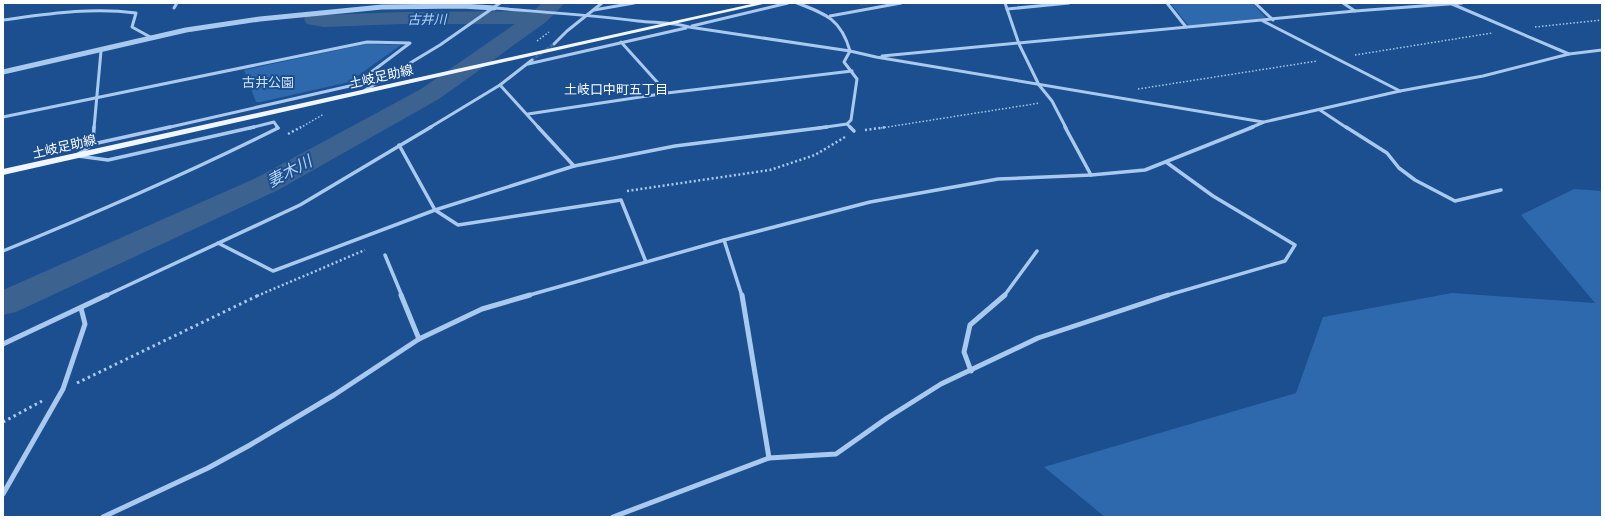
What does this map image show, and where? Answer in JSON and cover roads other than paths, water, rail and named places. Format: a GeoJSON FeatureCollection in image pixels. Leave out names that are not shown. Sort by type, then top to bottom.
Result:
{"type":"FeatureCollection","features":[{"type":"Feature","properties":{"kind":"main road","name":"土岐足助線"},"geometry":{"type":"LineString","coordinates":[[3,172],[372,90],[528,58],[764,3]]}},
{"type":"Feature","properties":{"kind":"street"},"geometry":{"type":"LineString","coordinates":[[174,8],[177,3]]}},
{"type":"Feature","properties":{"kind":"street"},"geometry":{"type":"LineString","coordinates":[[361,93],[368,87],[440,45],[500,3]]}},
{"type":"Feature","properties":{"kind":"street"},"geometry":{"type":"LineString","coordinates":[[554,44],[586,15],[602,3]]}},
{"type":"Feature","properties":{"kind":"street"},"geometry":{"type":"LineString","coordinates":[[593,10],[634,3]]}},
{"type":"Feature","properties":{"kind":"street"},"geometry":{"type":"LineString","coordinates":[[3,344],[300,204],[500,85],[526,64],[788,3]]}},
{"type":"Feature","properties":{"kind":"street"},"geometry":{"type":"LineString","coordinates":[[218,243],[273,271],[435,210],[574,166],[606,158],[706,142],[847,124],[851,120],[856,83],[855,75],[844,62],[850,51],[844,30],[830,16],[797,3]]}},
{"type":"Feature","properties":{"kind":"street"},"geometry":{"type":"LineString","coordinates":[[830,16],[901,3]]}},
{"type":"Feature","properties":{"kind":"street"},"geometry":{"type":"LineString","coordinates":[[1004,3],[1019,44],[1039,85],[1052,101],[1091,175]]}},
{"type":"Feature","properties":{"kind":"street"},"geometry":{"type":"LineString","coordinates":[[1007,9],[1069,3]]}},
{"type":"Feature","properties":{"kind":"street"},"geometry":{"type":"LineString","coordinates":[[1167,3],[1186,27]]}},
{"type":"Feature","properties":{"kind":"street"},"geometry":{"type":"LineString","coordinates":[[1255,3],[1273,20]]}},
{"type":"Feature","properties":{"kind":"street"},"geometry":{"type":"LineString","coordinates":[[1343,3],[1355,11]]}},
{"type":"Feature","properties":{"kind":"street"},"geometry":{"type":"LineString","coordinates":[[876,57],[1355,11],[1462,3]]}},
{"type":"Feature","properties":{"kind":"street"},"geometry":{"type":"LineString","coordinates":[[1452,4],[1569,54]]}},
{"type":"Feature","properties":{"kind":"street"},"geometry":{"type":"LineString","coordinates":[[3,72],[101,51],[186,30],[260,19],[383,5],[462,6],[586,15],[653,23],[674,23],[689,27],[850,51],[876,57],[1039,85],[1264,122]]}},
{"type":"Feature","properties":{"kind":"street"},"geometry":{"type":"LineString","coordinates":[[3,20],[60,12],[119,9],[136,13],[132,27],[152,38]]}},
{"type":"Feature","properties":{"kind":"street"},"geometry":{"type":"LineString","coordinates":[[1263,21],[1400,91]]}},
{"type":"Feature","properties":{"kind":"street"},"geometry":{"type":"LineString","coordinates":[[3,117],[367,42],[410,43],[354,85],[93,144],[75,156]]}},
{"type":"Feature","properties":{"kind":"street"},"geometry":{"type":"LineString","coordinates":[[621,42],[667,93]]}},
{"type":"Feature","properties":{"kind":"street"},"geometry":{"type":"LineString","coordinates":[[103,517],[208,468],[334,395],[419,339],[482,310],[724,240],[870,202],[991,180],[1091,175],[1146,170],[1264,122],[1400,91],[1483,76],[1569,54],[1602,50]]}},
{"type":"Feature","properties":{"kind":"street"},"geometry":{"type":"LineString","coordinates":[[93,144],[101,51]]}},
{"type":"Feature","properties":{"kind":"street"},"geometry":{"type":"LineString","coordinates":[[526,64],[528,58]]}},
{"type":"Feature","properties":{"kind":"street"},"geometry":{"type":"LineString","coordinates":[[528,114],[667,93],[852,71]]}},
{"type":"Feature","properties":{"kind":"street"},"geometry":{"type":"LineString","coordinates":[[500,85],[574,166]]}},
{"type":"Feature","properties":{"kind":"street"},"geometry":{"type":"LineString","coordinates":[[1320,110],[1387,153],[1399,168],[1415,180],[1455,201],[1501,190]]}},
{"type":"Feature","properties":{"kind":"street"},"geometry":{"type":"LineString","coordinates":[[3,251],[162,184],[278,128],[274,122],[108,160],[75,156]]}},
{"type":"Feature","properties":{"kind":"street"},"geometry":{"type":"LineString","coordinates":[[847,124],[854,131]]}},
{"type":"Feature","properties":{"kind":"street"},"geometry":{"type":"LineString","coordinates":[[399,145],[435,210],[458,224],[621,200],[646,262]]}},
{"type":"Feature","properties":{"kind":"street"},"geometry":{"type":"LineString","coordinates":[[614,517],[769,458],[836,454],[887,418],[942,384],[1038,338],[1101,316],[1285,261],[1295,245],[1234,211],[1190,182],[1166,162]]}},
{"type":"Feature","properties":{"kind":"street"},"geometry":{"type":"LineString","coordinates":[[724,240],[743,300],[769,458]]}},
{"type":"Feature","properties":{"kind":"street"},"geometry":{"type":"LineString","coordinates":[[971,371],[964,352],[970,325],[1007,294],[1037,251]]}},
{"type":"Feature","properties":{"kind":"street"},"geometry":{"type":"LineString","coordinates":[[385,255],[419,339]]}},
{"type":"Feature","properties":{"kind":"street"},"geometry":{"type":"LineString","coordinates":[[3,494],[64,389],[85,324],[81,308]]}},
{"type":"Feature","properties":{"kind":"waterway","name":"妻木川"},"geometry":{"type":"LineString","coordinates":[[538,17],[555,3]]}},
{"type":"Feature","properties":{"kind":"waterway","name":"妻木川"},"geometry":{"type":"LineString","coordinates":[[3,304],[267,184],[430,94],[538,17]]}},
{"type":"Feature","properties":{"kind":"waterway","name":"古井川"},"geometry":{"type":"LineString","coordinates":[[315,19],[324,21],[402,18],[538,17]]}},
{"type":"Feature","properties":{"kind":"tunnel"},"geometry":{"type":"LineString","coordinates":[[532,60],[554,44]]}},
{"type":"Feature","properties":{"kind":"district","name":"土岐口中町五丁目"},"geometry":{"type":"Point","coordinates":[616,89]}},
{"type":"Feature","properties":{"kind":"park label","name":"古井公園"},"geometry":{"type":"Point","coordinates":[268,82]}}]}
